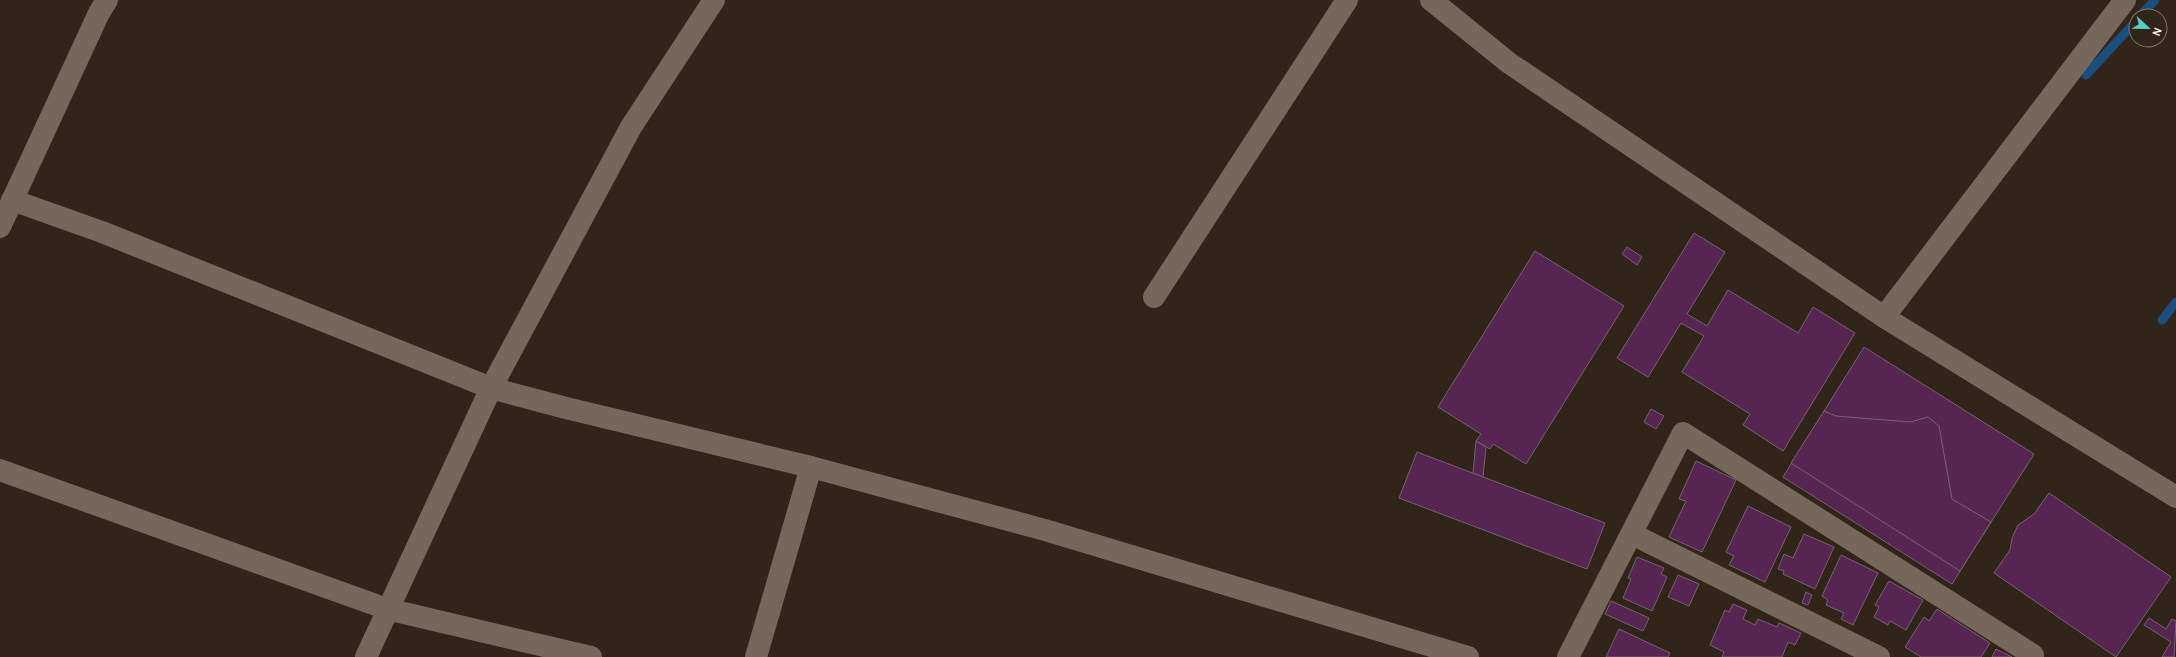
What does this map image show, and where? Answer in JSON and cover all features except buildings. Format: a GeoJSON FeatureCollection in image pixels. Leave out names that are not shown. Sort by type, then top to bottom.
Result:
{"type":"FeatureCollection","features":[{"type":"Feature","properties":{"kind":"street"},"geometry":{"type":"LineString","coordinates":[[0,227],[99,13],[107,0]]}},
{"type":"Feature","properties":{"kind":"street"},"geometry":{"type":"LineString","coordinates":[[366,657],[491,388],[631,127],[714,0]]}},
{"type":"Feature","properties":{"kind":"street"},"geometry":{"type":"LineString","coordinates":[[1154,297],[1348,0]]}},
{"type":"Feature","properties":{"kind":"street"},"geometry":{"type":"LineString","coordinates":[[1431,0],[1508,63],[1884,317],[2176,497]]}},
{"type":"Feature","properties":{"kind":"street"},"geometry":{"type":"LineString","coordinates":[[1884,317],[2125,0]]}},
{"type":"Feature","properties":{"kind":"street"},"geometry":{"type":"LineString","coordinates":[[12,200],[102,232],[491,388],[574,410],[810,466],[1095,544],[1176,571],[1468,657]]}},
{"type":"Feature","properties":{"kind":"street"},"geometry":{"type":"LineString","coordinates":[[1568,657],[1683,433],[2033,656]]}},
{"type":"Feature","properties":{"kind":"street"},"geometry":{"type":"LineString","coordinates":[[756,657],[810,466]]}},
{"type":"Feature","properties":{"kind":"street"},"geometry":{"type":"LineString","coordinates":[[0,470],[387,609],[591,657]]}},
{"type":"Feature","properties":{"kind":"street"},"geometry":{"type":"LineString","coordinates":[[1632,534],[1879,657]]}},
{"type":"Feature","properties":{"kind":"waterway"},"geometry":{"type":"LineString","coordinates":[[2148,8],[2155,0]]}},
{"type":"Feature","properties":{"kind":"waterway"},"geometry":{"type":"LineString","coordinates":[[2086,75],[2128,30]]}},
{"type":"Feature","properties":{"kind":"waterway"},"geometry":{"type":"LineString","coordinates":[[2162,320],[2176,302]]}}]}
